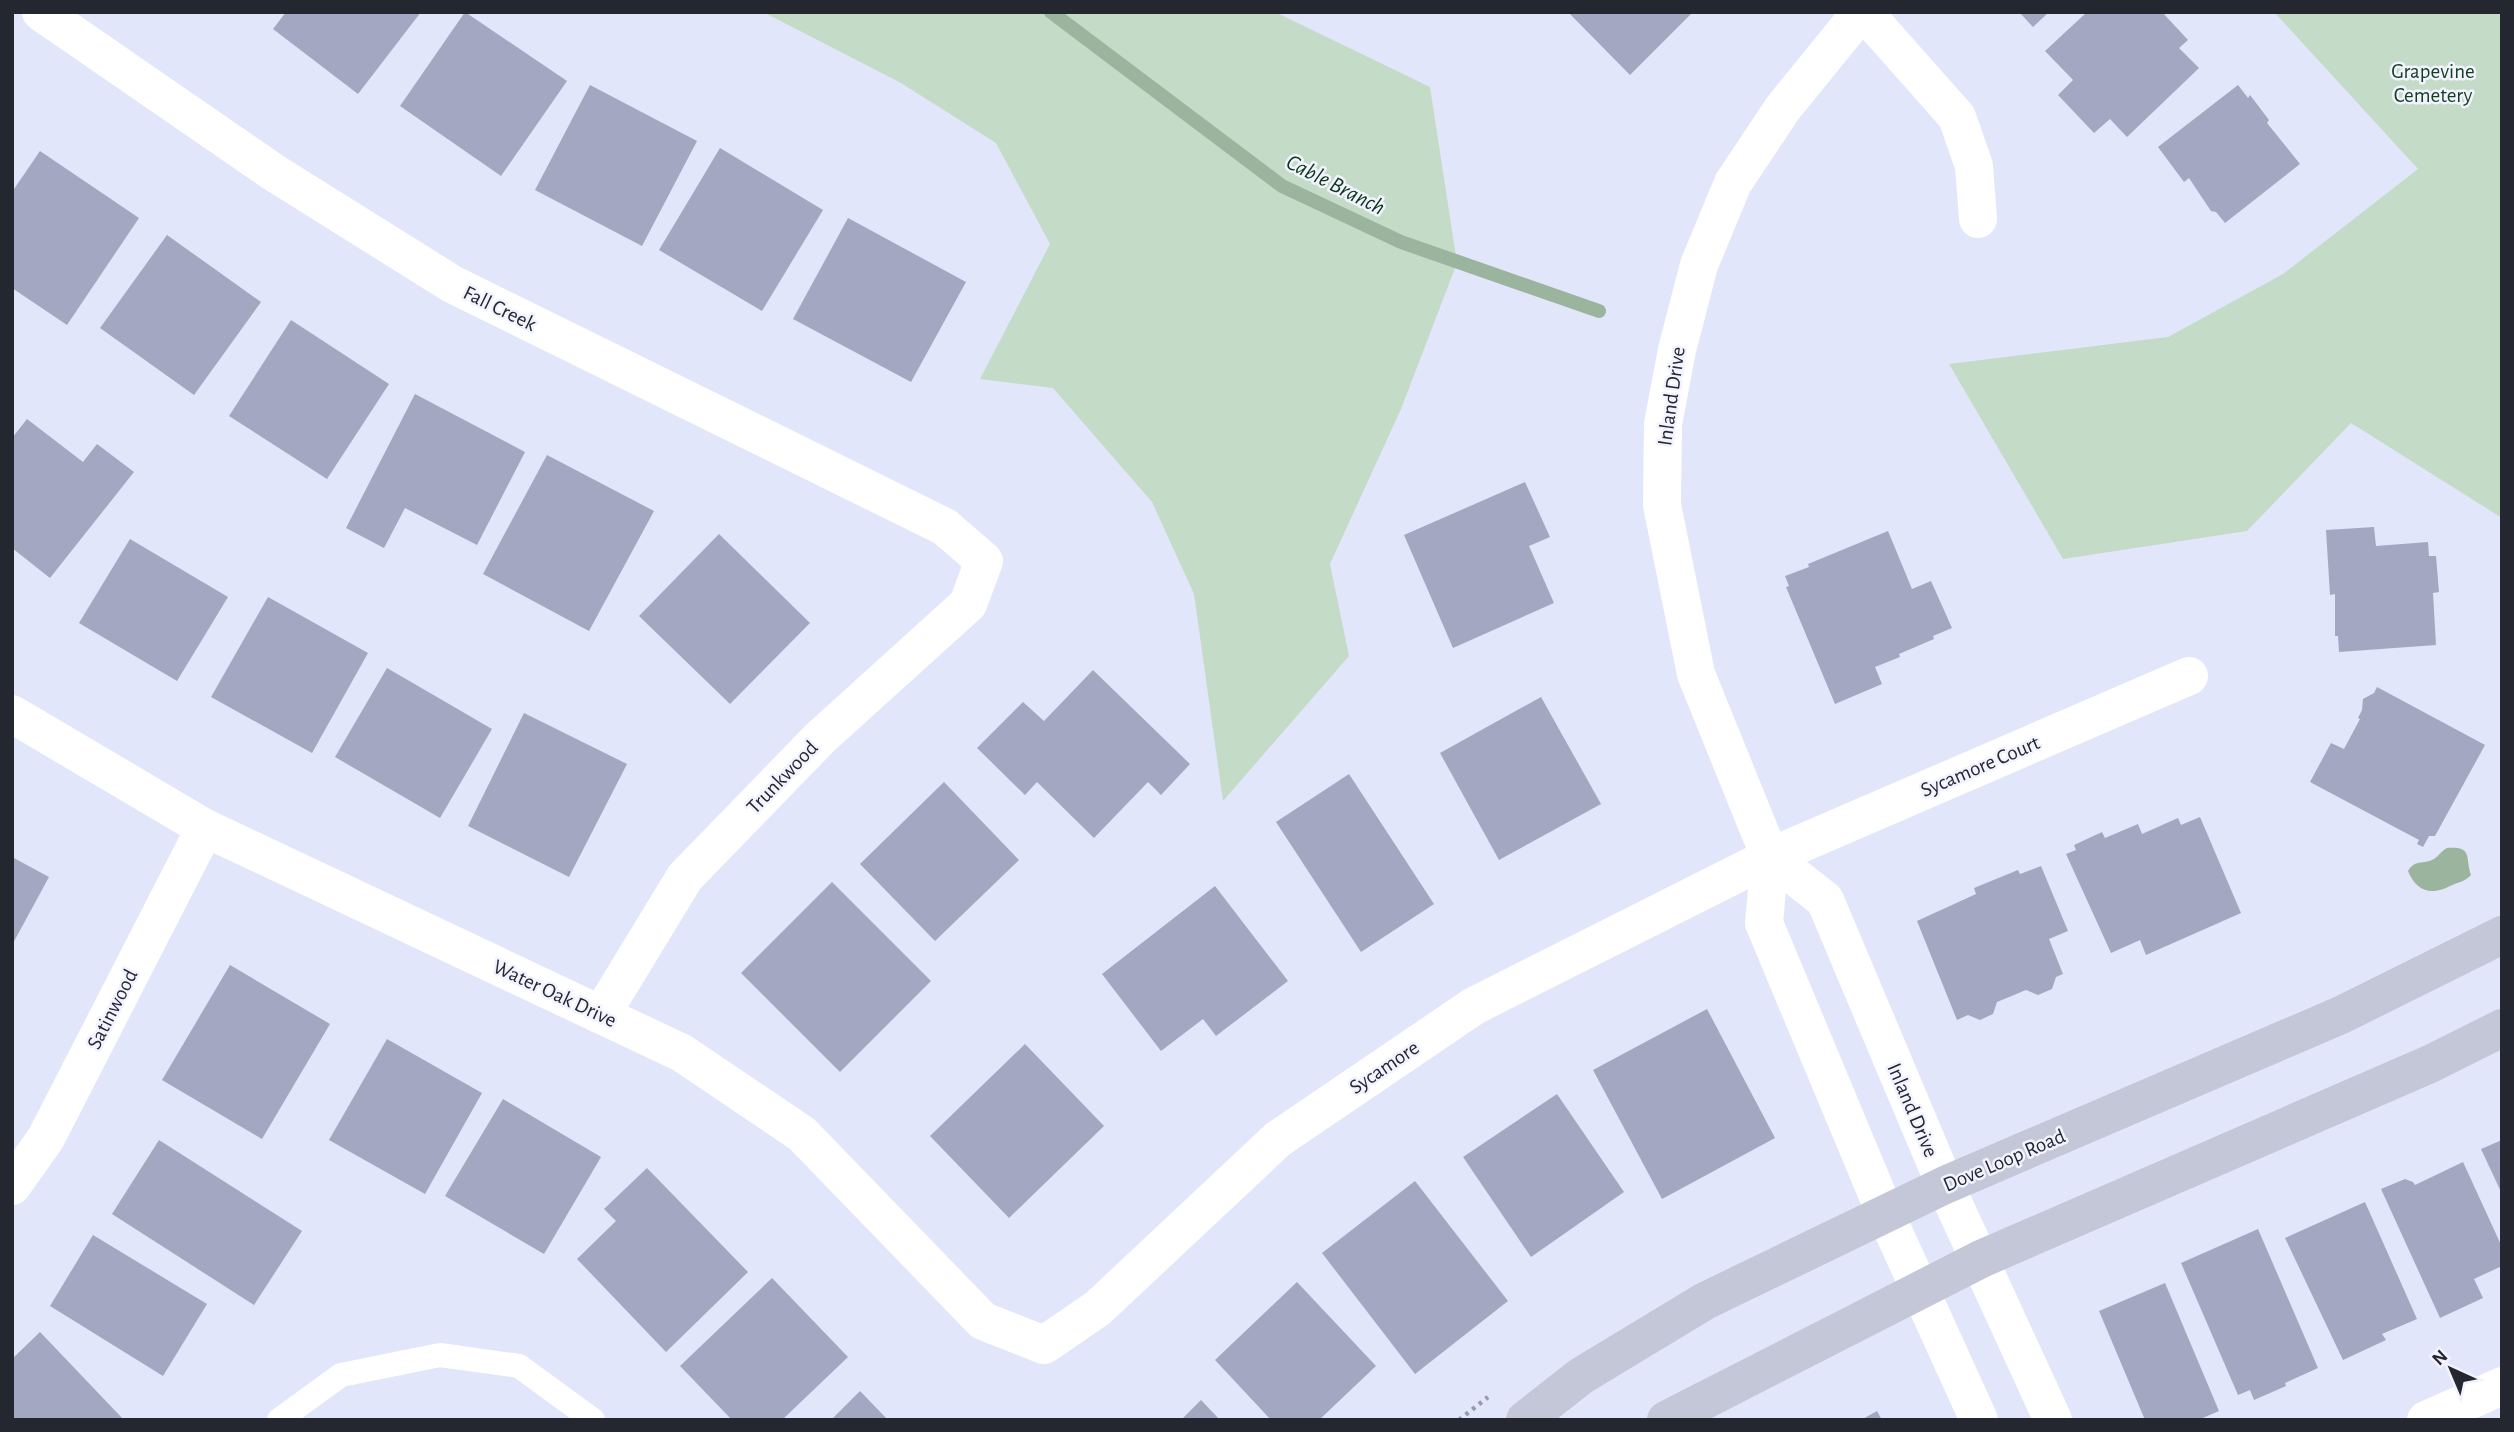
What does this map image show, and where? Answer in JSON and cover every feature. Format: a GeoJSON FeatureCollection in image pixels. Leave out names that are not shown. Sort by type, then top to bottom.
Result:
{"type":"FeatureCollection","features":[{"type":"Feature","properties":{"kind":"main road","name":"Dove Loop Road"},"geometry":{"type":"LineString","coordinates":[[1525,1420],[1581,1376],[1705,1301],[1945,1185],[2341,1015],[2502,935]]}},
{"type":"Feature","properties":{"kind":"main road"},"geometry":{"type":"LineString","coordinates":[[1666,1420],[1981,1259],[2430,1064],[2502,1028]]}},
{"type":"Feature","properties":{"kind":"street","name":"Fall Creek"},"geometry":{"type":"LineString","coordinates":[[41,12],[273,172],[452,285],[945,527],[984,561]]}},
{"type":"Feature","properties":{"kind":"street"},"geometry":{"type":"LineString","coordinates":[[1863,12],[1957,117],[1974,166],[1978,219]]}},
{"type":"Feature","properties":{"kind":"street","name":"Inland Drive"},"geometry":{"type":"LineString","coordinates":[[1863,12],[1783,108],[1733,183],[1699,265],[1677,349],[1663,424],[1662,505],[1696,674],[1770,857],[1764,923],[1885,1213],[1979,1420]]}},
{"type":"Feature","properties":{"kind":"street","name":"Trunkwood"},"geometry":{"type":"LineString","coordinates":[[601,1015],[685,877],[820,738],[968,604],[984,561]]}},
{"type":"Feature","properties":{"kind":"street","name":"Sycamore Court"},"geometry":{"type":"LineString","coordinates":[[1770,857],[2189,676]]}},
{"type":"Feature","properties":{"kind":"street","name":"Water Oak Drive"},"geometry":{"type":"LineString","coordinates":[[12,715],[205,828],[682,1053],[802,1134],[983,1321],[1044,1345]]}},
{"type":"Feature","properties":{"kind":"street","name":"Satinwood"},"geometry":{"type":"LineString","coordinates":[[12,1186],[46,1138],[205,828]]}},
{"type":"Feature","properties":{"kind":"street","name":"Inland Drive"},"geometry":{"type":"LineString","coordinates":[[1770,857],[1825,900],[1945,1185],[2053,1420]]}},
{"type":"Feature","properties":{"kind":"street","name":"Sycamore"},"geometry":{"type":"LineString","coordinates":[[1044,1345],[1098,1308],[1278,1139],[1463,1014],[1770,857]]}},
{"type":"Feature","properties":{"kind":"street"},"geometry":{"type":"LineString","coordinates":[[2426,1420],[2502,1387]]}},
{"type":"Feature","properties":{"kind":"lane"},"geometry":{"type":"LineString","coordinates":[[279,1420],[341,1375],[440,1355],[519,1366],[593,1420]]}},
{"type":"Feature","properties":{"kind":"green space"},"geometry":{"type":"Polygon","coordinates":[[[763,12],[1275,12],[1430,87],[1457,263],[1401,409],[1330,564],[1349,656],[1223,801],[1194,594],[1152,502],[1053,388],[980,379],[1050,244],[996,143],[901,83],[763,12]]]}},
{"type":"Feature","properties":{"kind":"green space","name":"Grapevine Cemetery"},"geometry":{"type":"Polygon","coordinates":[[[2274,12],[2502,12],[2502,518],[2351,423],[2247,531],[2063,559],[1949,364],[2168,337],[2283,274],[2418,169],[2274,12]]]}},
{"type":"Feature","properties":{"kind":"shaded area"},"geometry":{"type":"Polygon","coordinates":[[[2447,848],[2464,851],[2471,875],[2464,881],[2437,891],[2420,887],[2408,871],[2416,864],[2434,859],[2447,848]]]}},
{"type":"Feature","properties":{"kind":"building"},"geometry":{"type":"Polygon","coordinates":[[[286,12],[421,12],[358,94],[273,29],[286,12]]]}},
{"type":"Feature","properties":{"kind":"building"},"geometry":{"type":"Polygon","coordinates":[[[465,12],[567,81],[501,176],[400,106],[465,12]]]}},
{"type":"Feature","properties":{"kind":"building"},"geometry":{"type":"Polygon","coordinates":[[[1568,12],[1693,12],[1630,75],[1568,12]]]}},
{"type":"Feature","properties":{"kind":"building"},"geometry":{"type":"Polygon","coordinates":[[[2019,12],[2049,12],[2033,27],[2019,12]]]}},
{"type":"Feature","properties":{"kind":"building"},"geometry":{"type":"Polygon","coordinates":[[[2087,12],[2162,12],[2188,40],[2179,48],[2199,68],[2127,137],[2110,119],[2094,133],[2058,95],[2073,80],[2045,51],[2087,12]]]}},
{"type":"Feature","properties":{"kind":"building"},"geometry":{"type":"Polygon","coordinates":[[[590,85],[697,141],[642,246],[535,190],[590,85]]]}},
{"type":"Feature","properties":{"kind":"building"},"geometry":{"type":"Polygon","coordinates":[[[2238,85],[2248,98],[2250,95],[2269,120],[2267,123],[2300,164],[2225,223],[2216,212],[2211,211],[2189,178],[2184,182],[2158,147],[2238,85]]]}},
{"type":"Feature","properties":{"kind":"building"},"geometry":{"type":"Polygon","coordinates":[[[720,148],[823,210],[762,311],[659,250],[720,148]]]}},
{"type":"Feature","properties":{"kind":"building"},"geometry":{"type":"Polygon","coordinates":[[[40,151],[139,218],[67,325],[12,288],[12,192],[40,151]]]}},
{"type":"Feature","properties":{"kind":"building"},"geometry":{"type":"Polygon","coordinates":[[[848,218],[966,282],[911,382],[793,319],[848,218]]]}},
{"type":"Feature","properties":{"kind":"building"},"geometry":{"type":"Polygon","coordinates":[[[167,235],[261,302],[194,395],[100,328],[167,235]]]}},
{"type":"Feature","properties":{"kind":"building"},"geometry":{"type":"Polygon","coordinates":[[[291,320],[389,384],[327,479],[229,416],[291,320]]]}},
{"type":"Feature","properties":{"kind":"building"},"geometry":{"type":"Polygon","coordinates":[[[415,394],[525,452],[477,545],[405,508],[384,548],[346,528],[415,394]]]}},
{"type":"Feature","properties":{"kind":"building"},"geometry":{"type":"Polygon","coordinates":[[[27,419],[83,462],[97,444],[134,472],[50,578],[12,548],[12,438],[27,419]]]}},
{"type":"Feature","properties":{"kind":"building"},"geometry":{"type":"Polygon","coordinates":[[[547,455],[654,511],[589,631],[483,574],[547,455]]]}},
{"type":"Feature","properties":{"kind":"building"},"geometry":{"type":"Polygon","coordinates":[[[1525,482],[1550,537],[1529,546],[1554,603],[1453,648],[1404,535],[1525,482]]]}},
{"type":"Feature","properties":{"kind":"building"},"geometry":{"type":"Polygon","coordinates":[[[2374,527],[2376,546],[2428,542],[2429,556],[2436,556],[2439,592],[2433,593],[2436,645],[2339,652],[2338,636],[2335,636],[2335,594],[2330,595],[2326,530],[2374,527]]]}},
{"type":"Feature","properties":{"kind":"building"},"geometry":{"type":"Polygon","coordinates":[[[1888,531],[1912,589],[1931,581],[1952,628],[1899,654],[1900,657],[1875,667],[1882,684],[1835,704],[1786,587],[1789,586],[1785,576],[1888,531]]]}},
{"type":"Feature","properties":{"kind":"building"},"geometry":{"type":"Polygon","coordinates":[[[719,534],[810,623],[730,704],[639,616],[719,534]]]}},
{"type":"Feature","properties":{"kind":"building"},"geometry":{"type":"Polygon","coordinates":[[[130,539],[228,597],[177,681],[79,623],[130,539]]]}},
{"type":"Feature","properties":{"kind":"building"},"geometry":{"type":"Polygon","coordinates":[[[268,597],[368,653],[312,753],[211,697],[268,597]]]}},
{"type":"Feature","properties":{"kind":"building"},"geometry":{"type":"Polygon","coordinates":[[[387,668],[492,729],[440,818],[335,757],[387,668]]]}},
{"type":"Feature","properties":{"kind":"building"},"geometry":{"type":"Polygon","coordinates":[[[1093,670],[1190,764],[1161,795],[1148,782],[1094,838],[1037,782],[1025,795],[977,748],[1023,702],[1044,721],[1093,670]]]}},
{"type":"Feature","properties":{"kind":"building"},"geometry":{"type":"Polygon","coordinates":[[[2377,687],[2485,745],[2435,836],[2429,836],[2423,847],[2417,844],[2419,840],[2310,782],[2331,743],[2344,749],[2360,719],[2358,718],[2363,699],[2374,693],[2377,687]]]}},
{"type":"Feature","properties":{"kind":"building"},"geometry":{"type":"Polygon","coordinates":[[[1541,697],[1601,804],[1499,860],[1440,753],[1541,697]]]}},
{"type":"Feature","properties":{"kind":"building"},"geometry":{"type":"Polygon","coordinates":[[[524,713],[627,764],[569,877],[468,826],[524,713]]]}},
{"type":"Feature","properties":{"kind":"building"},"geometry":{"type":"Polygon","coordinates":[[[1349,774],[1434,904],[1361,952],[1276,822],[1349,774]]]}},
{"type":"Feature","properties":{"kind":"building"},"geometry":{"type":"Polygon","coordinates":[[[944,782],[1019,860],[935,941],[860,864],[944,782]]]}},
{"type":"Feature","properties":{"kind":"building"},"geometry":{"type":"Polygon","coordinates":[[[2200,817],[2241,913],[2146,955],[2140,940],[2111,953],[2066,854],[2076,850],[2074,845],[2102,832],[2105,838],[2138,824],[2142,834],[2178,818],[2181,825],[2200,817]]]}},
{"type":"Feature","properties":{"kind":"building"},"geometry":{"type":"Polygon","coordinates":[[[12,857],[49,877],[12,945],[12,857]]]}},
{"type":"Feature","properties":{"kind":"building"},"geometry":{"type":"Polygon","coordinates":[[[2041,866],[2068,931],[2049,939],[2063,974],[2056,977],[2052,989],[2038,995],[2026,990],[1997,1002],[1993,1014],[1980,1020],[1968,1015],[1957,1020],[1917,921],[1976,894],[1974,888],[2018,870],[2020,874],[2041,866]]]}},
{"type":"Feature","properties":{"kind":"building"},"geometry":{"type":"Polygon","coordinates":[[[832,882],[931,981],[840,1072],[741,973],[832,882]]]}},
{"type":"Feature","properties":{"kind":"building"},"geometry":{"type":"Polygon","coordinates":[[[1215,886],[1288,981],[1216,1036],[1203,1019],[1161,1051],[1102,974],[1215,886]]]}},
{"type":"Feature","properties":{"kind":"building"},"geometry":{"type":"Polygon","coordinates":[[[230,965],[330,1024],[262,1139],[162,1080],[230,965]]]}},
{"type":"Feature","properties":{"kind":"building"},"geometry":{"type":"Polygon","coordinates":[[[1707,1009],[1775,1138],[1662,1199],[1593,1070],[1707,1009]]]}},
{"type":"Feature","properties":{"kind":"building"},"geometry":{"type":"Polygon","coordinates":[[[387,1039],[482,1093],[425,1194],[329,1140],[387,1039]]]}},
{"type":"Feature","properties":{"kind":"building"},"geometry":{"type":"Polygon","coordinates":[[[1025,1044],[1104,1126],[1009,1218],[930,1136],[1025,1044]]]}},
{"type":"Feature","properties":{"kind":"building"},"geometry":{"type":"Polygon","coordinates":[[[1557,1094],[1624,1192],[1531,1257],[1463,1157],[1557,1094]]]}},
{"type":"Feature","properties":{"kind":"building"},"geometry":{"type":"Polygon","coordinates":[[[503,1099],[601,1157],[544,1254],[445,1196],[503,1099]]]}},
{"type":"Feature","properties":{"kind":"building"},"geometry":{"type":"Polygon","coordinates":[[[159,1140],[302,1231],[254,1305],[112,1214],[159,1140]]]}},
{"type":"Feature","properties":{"kind":"building"},"geometry":{"type":"Polygon","coordinates":[[[2502,1140],[2502,1194],[2481,1149],[2502,1140]]]}},
{"type":"Feature","properties":{"kind":"building"},"geometry":{"type":"Polygon","coordinates":[[[2463,1162],[2502,1247],[2502,1266],[2474,1279],[2483,1298],[2440,1318],[2381,1189],[2405,1179],[2415,1185],[2463,1162]]]}},
{"type":"Feature","properties":{"kind":"building"},"geometry":{"type":"Polygon","coordinates":[[[647,1168],[748,1272],[666,1352],[577,1259],[616,1221],[604,1209],[647,1168]]]}},
{"type":"Feature","properties":{"kind":"building"},"geometry":{"type":"Polygon","coordinates":[[[1415,1181],[1508,1301],[1415,1374],[1322,1253],[1415,1181]]]}},
{"type":"Feature","properties":{"kind":"building"},"geometry":{"type":"Polygon","coordinates":[[[2365,1202],[2417,1319],[2382,1334],[2386,1340],[2343,1360],[2285,1238],[2365,1202]]]}},
{"type":"Feature","properties":{"kind":"building"},"geometry":{"type":"Polygon","coordinates":[[[2258,1229],[2318,1368],[2254,1400],[2250,1390],[2238,1395],[2181,1263],[2258,1229]]]}},
{"type":"Feature","properties":{"kind":"building"},"geometry":{"type":"Polygon","coordinates":[[[93,1235],[207,1304],[163,1376],[50,1306],[93,1235]]]}},
{"type":"Feature","properties":{"kind":"building"},"geometry":{"type":"Polygon","coordinates":[[[772,1278],[848,1357],[782,1420],[732,1420],[680,1366],[772,1278]]]}},
{"type":"Feature","properties":{"kind":"building"},"geometry":{"type":"Polygon","coordinates":[[[1297,1282],[1376,1366],[1319,1420],[1271,1420],[1215,1360],[1297,1282]]]}},
{"type":"Feature","properties":{"kind":"building"},"geometry":{"type":"Polygon","coordinates":[[[2165,1283],[2219,1411],[2198,1420],[2145,1420],[2099,1311],[2165,1283]]]}},
{"type":"Feature","properties":{"kind":"building"},"geometry":{"type":"Polygon","coordinates":[[[40,1332],[124,1420],[12,1420],[12,1359],[40,1332]]]}},
{"type":"Feature","properties":{"kind":"building"},"geometry":{"type":"Polygon","coordinates":[[[860,1391],[888,1420],[831,1420],[860,1391]]]}},
{"type":"Feature","properties":{"kind":"building"},"geometry":{"type":"Polygon","coordinates":[[[1201,1400],[1220,1420],[1181,1420],[1201,1400]]]}},
{"type":"Feature","properties":{"kind":"building"},"geometry":{"type":"Polygon","coordinates":[[[1877,1411],[1882,1420],[1861,1420],[1877,1411]]]}},
{"type":"Feature","properties":{"kind":"waterway","name":"Cable Branch"},"geometry":{"type":"LineString","coordinates":[[1051,12],[1282,186],[1401,242],[1599,311]]}}]}
